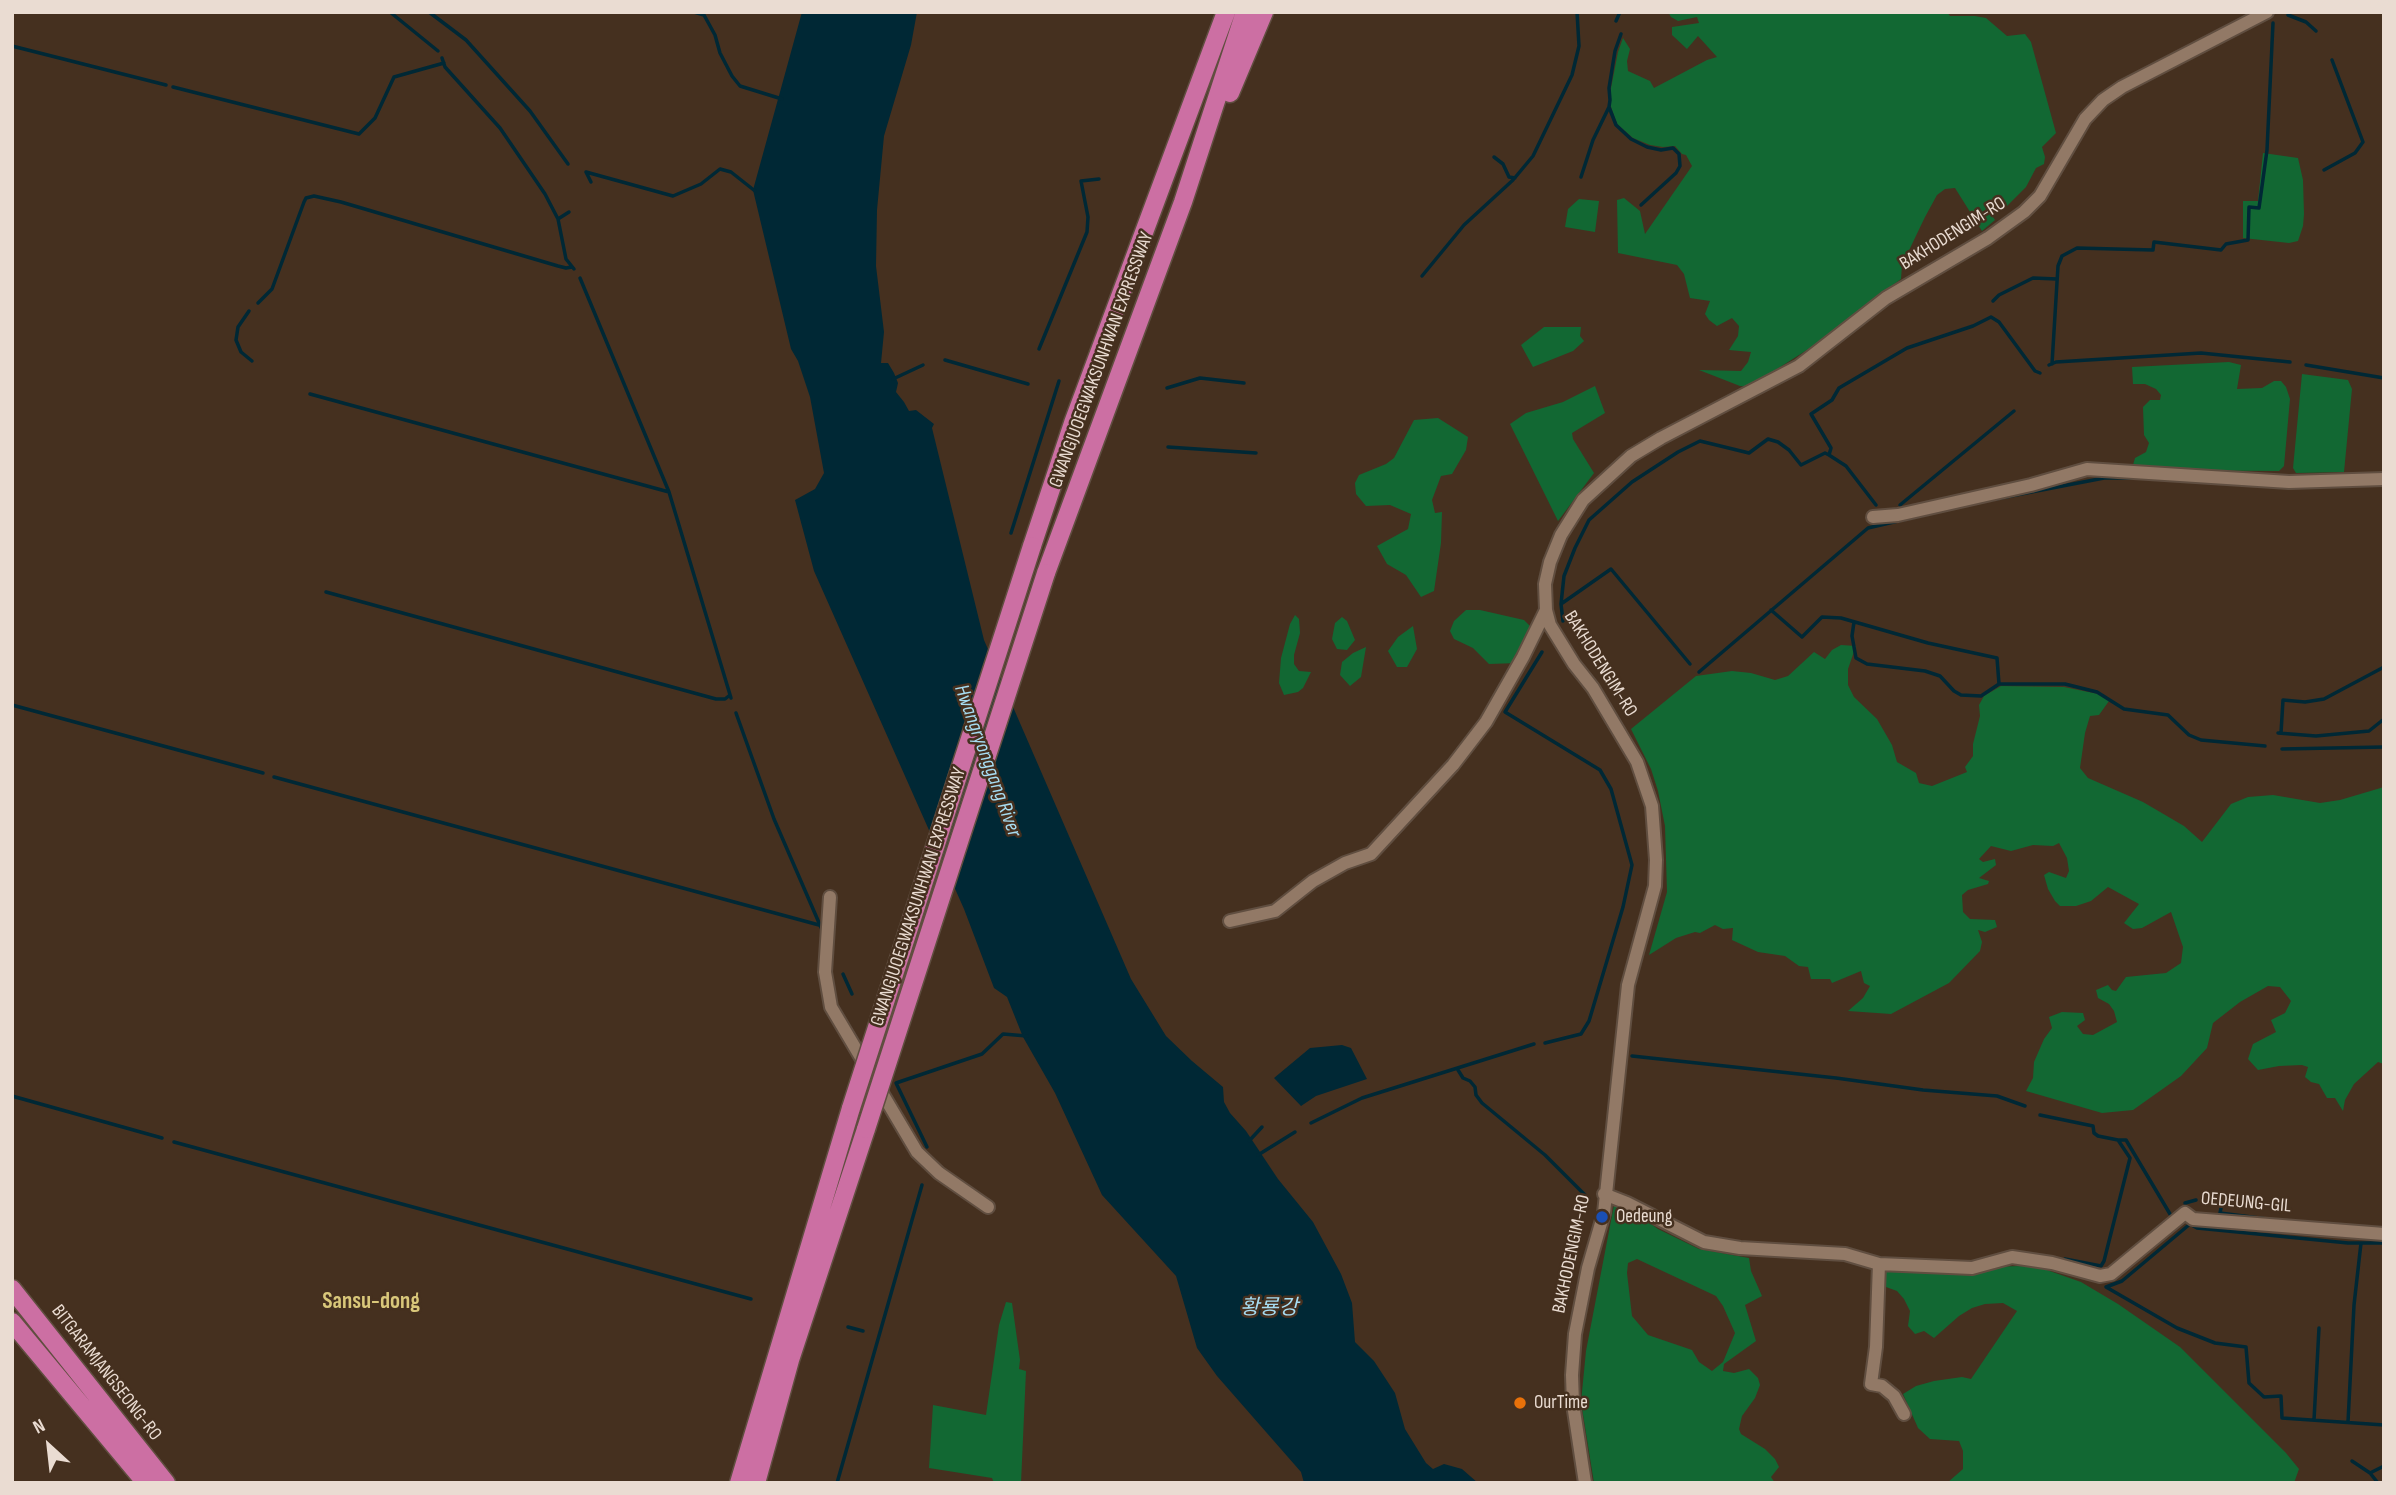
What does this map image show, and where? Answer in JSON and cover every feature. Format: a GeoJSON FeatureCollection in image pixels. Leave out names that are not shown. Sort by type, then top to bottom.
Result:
{"type":"FeatureCollection","features":[{"type":"Feature","properties":{"kind":"highway"},"geometry":{"type":"LineString","coordinates":[[1189,110],[1216,12]]}},
{"type":"Feature","properties":{"kind":"highway","name":"GWANGJUOEGWAKSUNHWAN EXPRESSWAY"},"geometry":{"type":"LineString","coordinates":[[746,1478],[783,1356],[851,1108],[1032,546],[1078,410],[1226,12]]}},
{"type":"Feature","properties":{"kind":"highway","name":"GWANGJUOEGWAKSUNHWAN EXPRESSWAY"},"geometry":{"type":"LineString","coordinates":[[783,1356],[866,1129],[1046,573],[1183,202],[1245,12]]}},
{"type":"Feature","properties":{"kind":"highway"},"geometry":{"type":"LineString","coordinates":[[1183,202],[1264,12]]}},
{"type":"Feature","properties":{"kind":"highway","name":"BITGARAMJANGSEONG-RO"},"geometry":{"type":"LineString","coordinates":[[12,1289],[166,1483]]}},
{"type":"Feature","properties":{"kind":"highway","name":"BITGARAMJANGSEONG-RO"},"geometry":{"type":"LineString","coordinates":[[12,1322],[146,1483]]}},
{"type":"Feature","properties":{"kind":"street","name":"BAKHODENGIM-RO"},"geometry":{"type":"LineString","coordinates":[[1585,1483],[1572,1375],[1574,1334],[1588,1268],[1604,1213],[1628,985],[1655,886],[1655,831],[1648,791],[1637,762],[1594,688],[1563,648],[1550,625],[1546,610],[1545,584],[1550,562],[1561,536],[1583,500],[1631,456],[1790,372],[1886,298],[1988,238],[2024,212],[2040,196],[2085,119],[2103,100],[2122,87],[2267,12]]}},
{"type":"Feature","properties":{"kind":"street"},"geometry":{"type":"LineString","coordinates":[[1873,517],[1898,515],[2031,485],[2087,469],[2289,482],[2384,479]]}},
{"type":"Feature","properties":{"kind":"street"},"geometry":{"type":"LineString","coordinates":[[1230,921],[1275,911],[1324,875],[1345,863],[1371,854],[1453,765],[1486,722],[1546,610]]}},
{"type":"Feature","properties":{"kind":"street"},"geometry":{"type":"LineString","coordinates":[[830,897],[825,972],[831,1007],[917,1152],[939,1172],[988,1207]]}},
{"type":"Feature","properties":{"kind":"street","name":"OEDEUNG-GIL"},"geometry":{"type":"LineString","coordinates":[[1604,1194],[1704,1242],[1740,1248],[1845,1254],[1894,1266],[1972,1268],[2012,1257],[2052,1263],[2100,1276],[2111,1274],[2185,1213],[2193,1219],[2384,1234]]}},
{"type":"Feature","properties":{"kind":"street"},"geometry":{"type":"LineString","coordinates":[[1879,1264],[1876,1347],[1871,1384],[1882,1386],[1894,1396],[1904,1414]]}},
{"type":"Feature","properties":{"kind":"green space"},"geometry":{"type":"Polygon","coordinates":[[[1668,12],[1947,12],[1950,16],[1986,18],[2007,36],[2025,34],[2031,42],[2056,133],[2042,147],[2044,164],[2036,168],[2026,187],[2007,206],[1991,214],[1995,220],[1982,231],[1955,188],[1945,189],[1937,195],[1925,217],[1902,265],[1901,279],[1810,348],[1749,387],[1740,386],[1699,370],[1741,371],[1748,362],[1751,352],[1729,350],[1738,336],[1739,326],[1732,318],[1717,326],[1709,320],[1705,314],[1710,301],[1690,298],[1684,274],[1677,265],[1618,253],[1617,200],[1624,198],[1640,211],[1645,234],[1692,166],[1686,155],[1675,146],[1650,145],[1633,138],[1617,124],[1611,107],[1611,88],[1623,38],[1630,49],[1628,71],[1650,81],[1654,88],[1717,57],[1698,36],[1687,49],[1672,35],[1672,27],[1699,23],[1697,17],[1678,21],[1668,12]]]}},
{"type":"Feature","properties":{"kind":"green space"},"geometry":{"type":"Polygon","coordinates":[[[2263,153],[2298,158],[2303,180],[2304,214],[2298,241],[2289,243],[2243,238],[2243,201],[2258,201],[2263,153]]]}},
{"type":"Feature","properties":{"kind":"green space"},"geometry":{"type":"Polygon","coordinates":[[[1579,199],[1599,201],[1595,232],[1565,227],[1568,209],[1579,199]]]}},
{"type":"Feature","properties":{"kind":"green space"},"geometry":{"type":"Polygon","coordinates":[[[1544,327],[1581,327],[1580,336],[1584,341],[1573,351],[1533,367],[1521,345],[1544,327]]]}},
{"type":"Feature","properties":{"kind":"green space"},"geometry":{"type":"Polygon","coordinates":[[[2229,362],[2241,365],[2237,389],[2262,388],[2274,381],[2281,381],[2286,387],[2290,399],[2284,466],[2279,471],[2138,470],[2133,465],[2135,458],[2146,452],[2149,443],[2144,435],[2143,407],[2150,400],[2160,400],[2161,395],[2156,389],[2145,384],[2133,384],[2132,367],[2229,362]]]}},
{"type":"Feature","properties":{"kind":"green space"},"geometry":{"type":"Polygon","coordinates":[[[2302,374],[2348,380],[2352,389],[2344,472],[2296,473],[2293,468],[2302,374]]]}},
{"type":"Feature","properties":{"kind":"green space"},"geometry":{"type":"Polygon","coordinates":[[[1595,386],[1605,413],[1572,433],[1594,473],[1558,521],[1510,424],[1526,413],[1563,402],[1595,386]]]}},
{"type":"Feature","properties":{"kind":"green space"},"geometry":{"type":"Polygon","coordinates":[[[1438,418],[1468,437],[1466,450],[1452,474],[1441,476],[1432,500],[1435,513],[1442,512],[1441,543],[1434,591],[1421,597],[1406,575],[1387,564],[1377,546],[1408,529],[1411,514],[1390,505],[1366,506],[1356,494],[1355,483],[1359,475],[1394,458],[1414,420],[1438,418]]]}},
{"type":"Feature","properties":{"kind":"green space"},"geometry":{"type":"Polygon","coordinates":[[[1466,610],[1480,610],[1524,620],[1531,627],[1518,663],[1489,664],[1473,648],[1454,639],[1450,631],[1454,621],[1466,610]]]}},
{"type":"Feature","properties":{"kind":"green space"},"geometry":{"type":"Polygon","coordinates":[[[1295,615],[1299,619],[1300,633],[1294,664],[1299,671],[1311,672],[1303,688],[1284,695],[1279,683],[1281,658],[1295,615]]]}},
{"type":"Feature","properties":{"kind":"green space"},"geometry":{"type":"Polygon","coordinates":[[[1342,617],[1347,621],[1355,640],[1347,650],[1337,649],[1332,639],[1335,623],[1342,617]]]}},
{"type":"Feature","properties":{"kind":"green space"},"geometry":{"type":"Polygon","coordinates":[[[1413,626],[1417,649],[1407,667],[1397,667],[1388,651],[1398,637],[1413,626]]]}},
{"type":"Feature","properties":{"kind":"green space"},"geometry":{"type":"Polygon","coordinates":[[[1841,645],[1856,646],[1848,669],[1848,685],[1854,697],[1877,719],[1892,745],[1897,762],[1916,773],[1919,783],[1932,786],[1967,772],[1965,767],[1973,756],[1980,716],[1979,705],[1984,696],[2001,686],[2064,687],[2103,695],[2109,701],[2099,715],[2090,716],[2080,768],[2088,778],[2143,802],[2184,826],[2202,842],[2231,804],[2248,797],[2273,795],[2320,803],[2384,787],[2384,1064],[2378,1062],[2354,1084],[2345,1100],[2343,1111],[2335,1098],[2327,1098],[2319,1084],[2305,1077],[2308,1067],[2279,1066],[2258,1070],[2248,1059],[2253,1044],[2276,1032],[2271,1020],[2285,1013],[2291,1001],[2280,987],[2268,986],[2240,1002],[2213,1023],[2207,1048],[2181,1076],[2133,1110],[2102,1113],[2026,1091],[2033,1078],[2034,1062],[2052,1028],[2049,1017],[2062,1012],[2083,1013],[2085,1020],[2077,1026],[2083,1034],[2093,1035],[2117,1022],[2114,1011],[2109,1004],[2098,998],[2096,990],[2108,985],[2116,991],[2126,977],[2166,973],[2181,963],[2183,947],[2171,912],[2142,928],[2133,929],[2124,923],[2139,904],[2108,887],[2091,901],[2076,906],[2060,906],[2048,889],[2044,875],[2049,872],[2066,878],[2069,871],[2067,858],[2059,843],[2053,846],[2033,845],[2011,851],[1991,846],[1979,859],[1983,862],[1995,859],[1996,865],[1979,878],[1989,881],[1988,884],[1968,890],[1962,895],[1963,912],[1970,919],[1995,920],[1997,927],[1985,932],[1978,930],[1982,942],[1980,951],[1949,983],[1891,1014],[1848,1011],[1863,998],[1870,986],[1864,983],[1861,971],[1832,983],[1830,979],[1811,979],[1808,967],[1799,966],[1785,956],[1758,952],[1732,940],[1733,928],[1723,929],[1715,925],[1700,933],[1676,938],[1649,955],[1667,892],[1665,826],[1651,769],[1631,729],[1696,676],[1732,671],[1775,680],[1788,676],[1814,652],[1825,659],[1832,650],[1841,645]]]}},
{"type":"Feature","properties":{"kind":"green space"},"geometry":{"type":"Polygon","coordinates":[[[1366,647],[1361,677],[1350,686],[1340,675],[1342,662],[1366,647]]]}},
{"type":"Feature","properties":{"kind":"green space"},"geometry":{"type":"Polygon","coordinates":[[[1614,1205],[1636,1213],[1658,1229],[1699,1249],[1749,1258],[1751,1271],[1762,1296],[1745,1305],[1756,1341],[1724,1364],[1723,1371],[1734,1373],[1749,1369],[1758,1378],[1760,1385],[1755,1398],[1742,1416],[1739,1429],[1741,1434],[1765,1449],[1775,1459],[1779,1467],[1771,1477],[1775,1483],[1594,1483],[1581,1402],[1586,1351],[1614,1205]],[[1637,1259],[1628,1263],[1632,1316],[1648,1335],[1692,1350],[1699,1362],[1712,1371],[1723,1362],[1735,1333],[1716,1296],[1637,1259]]]}},
{"type":"Feature","properties":{"kind":"green space"},"geometry":{"type":"Polygon","coordinates":[[[2024,1266],[2044,1269],[2081,1282],[2180,1347],[2286,1453],[2299,1469],[2294,1483],[1947,1483],[1963,1469],[1963,1451],[1959,1441],[1930,1439],[1918,1428],[1903,1394],[1916,1386],[1934,1381],[1962,1377],[1971,1379],[2017,1311],[2003,1303],[1985,1304],[1959,1316],[1934,1338],[1924,1331],[1915,1334],[1908,1326],[1910,1311],[1904,1299],[1897,1291],[1886,1287],[1884,1274],[1891,1269],[2024,1266]]]}},
{"type":"Feature","properties":{"kind":"green space"},"geometry":{"type":"Polygon","coordinates":[[[1006,1302],[1012,1303],[1019,1369],[1026,1371],[1021,1483],[994,1483],[992,1478],[929,1468],[933,1405],[986,1415],[999,1325],[1006,1302]]]}},
{"type":"Feature","properties":{"kind":"water","name":"황룡강"},"geometry":{"type":"Polygon","coordinates":[[[802,12],[917,12],[911,45],[884,136],[877,210],[876,266],[884,332],[881,363],[888,363],[894,373],[898,383],[896,392],[909,411],[916,410],[934,424],[932,428],[984,640],[1131,979],[1166,1036],[1223,1087],[1224,1102],[1230,1113],[1313,1222],[1341,1274],[1352,1303],[1355,1342],[1374,1361],[1395,1393],[1405,1429],[1426,1463],[1433,1469],[1444,1464],[1462,1469],[1478,1483],[1304,1483],[1301,1472],[1217,1376],[1197,1348],[1176,1276],[1102,1195],[1055,1093],[1023,1037],[1007,997],[994,988],[964,909],[814,571],[795,500],[815,489],[824,473],[810,397],[791,349],[753,190],[802,12]]]}},
{"type":"Feature","properties":{"kind":"water"},"geometry":{"type":"Polygon","coordinates":[[[1342,1045],[1351,1048],[1367,1079],[1316,1096],[1301,1106],[1274,1078],[1310,1048],[1342,1045]]]}},
{"type":"Feature","properties":{"kind":"waterway"},"geometry":{"type":"LineString","coordinates":[[390,12],[438,51]]}},
{"type":"Feature","properties":{"kind":"waterway"},"geometry":{"type":"LineString","coordinates":[[429,12],[466,40],[530,111],[568,164]]}},
{"type":"Feature","properties":{"kind":"waterway"},"geometry":{"type":"LineString","coordinates":[[694,12],[704,15],[715,35],[720,53],[740,86],[782,99]]}},
{"type":"Feature","properties":{"kind":"waterway"},"geometry":{"type":"LineString","coordinates":[[1422,276],[1464,225],[1513,180],[1533,156],[1572,75],[1579,46],[1577,12]]}},
{"type":"Feature","properties":{"kind":"waterway"},"geometry":{"type":"LineString","coordinates":[[1616,21],[1620,12]]}},
{"type":"Feature","properties":{"kind":"waterway"},"geometry":{"type":"LineString","coordinates":[[2288,15],[2306,22],[2316,31]]}},
{"type":"Feature","properties":{"kind":"waterway"},"geometry":{"type":"LineString","coordinates":[[2052,364],[2058,266],[2062,256],[2077,248],[2153,250],[2154,242],[2221,250],[2226,244],[2248,240],[2249,207],[2259,208],[2267,150],[2273,23]]}},
{"type":"Feature","properties":{"kind":"waterway"},"geometry":{"type":"LineString","coordinates":[[1581,177],[1593,140],[1609,107],[1615,51],[1621,34]]}},
{"type":"Feature","properties":{"kind":"waterway"},"geometry":{"type":"LineString","coordinates":[[12,46],[166,85]]}},
{"type":"Feature","properties":{"kind":"waterway"},"geometry":{"type":"LineString","coordinates":[[442,58],[445,67],[500,128],[545,194],[558,219]]}},
{"type":"Feature","properties":{"kind":"waterway"},"geometry":{"type":"LineString","coordinates":[[2324,170],[2355,153],[2363,142],[2332,60]]}},
{"type":"Feature","properties":{"kind":"waterway"},"geometry":{"type":"LineString","coordinates":[[173,87],[359,134],[375,118],[394,77],[444,63]]}},
{"type":"Feature","properties":{"kind":"waterway"},"geometry":{"type":"LineString","coordinates":[[1609,107],[1616,125],[1631,139],[1647,147],[1661,150],[1673,148],[1679,154],[1680,166],[1676,173],[1641,205]]}},
{"type":"Feature","properties":{"kind":"waterway"},"geometry":{"type":"LineString","coordinates":[[1494,157],[1503,164],[1509,177],[1515,178]]}},
{"type":"Feature","properties":{"kind":"waterway"},"geometry":{"type":"LineString","coordinates":[[586,172],[673,196],[701,184],[720,169],[731,172],[755,191]]}},
{"type":"Feature","properties":{"kind":"waterway"},"geometry":{"type":"LineString","coordinates":[[586,172],[591,182]]}},
{"type":"Feature","properties":{"kind":"waterway"},"geometry":{"type":"LineString","coordinates":[[1039,349],[1087,232],[1088,217],[1081,181],[1099,179]]}},
{"type":"Feature","properties":{"kind":"waterway"},"geometry":{"type":"LineString","coordinates":[[258,303],[272,289],[306,198],[314,196],[558,266],[572,267]]}},
{"type":"Feature","properties":{"kind":"waterway"},"geometry":{"type":"LineString","coordinates":[[569,212],[558,219],[566,259],[574,269]]}},
{"type":"Feature","properties":{"kind":"waterway"},"geometry":{"type":"LineString","coordinates":[[580,278],[669,492],[731,698]]}},
{"type":"Feature","properties":{"kind":"waterway"},"geometry":{"type":"LineString","coordinates":[[1993,301],[1999,295],[2033,278],[2057,279]]}},
{"type":"Feature","properties":{"kind":"waterway"},"geometry":{"type":"LineString","coordinates":[[249,311],[238,327],[236,340],[241,352],[252,361]]}},
{"type":"Feature","properties":{"kind":"waterway"},"geometry":{"type":"LineString","coordinates":[[1829,455],[1831,448],[1811,414],[1832,400],[1839,388],[1907,348],[1973,326],[1991,317],[1999,322],[2035,371],[2040,373]]}},
{"type":"Feature","properties":{"kind":"waterway"},"geometry":{"type":"LineString","coordinates":[[2049,365],[2056,362],[2201,353],[2290,362]]}},
{"type":"Feature","properties":{"kind":"waterway"},"geometry":{"type":"LineString","coordinates":[[945,360],[1028,384]]}},
{"type":"Feature","properties":{"kind":"waterway"},"geometry":{"type":"LineString","coordinates":[[893,379],[923,365]]}},
{"type":"Feature","properties":{"kind":"waterway"},"geometry":{"type":"LineString","coordinates":[[2306,365],[2384,378]]}},
{"type":"Feature","properties":{"kind":"waterway"},"geometry":{"type":"LineString","coordinates":[[1167,388],[1200,378],[1244,383]]}},
{"type":"Feature","properties":{"kind":"waterway"},"geometry":{"type":"LineString","coordinates":[[1011,533],[1059,381]]}},
{"type":"Feature","properties":{"kind":"waterway"},"geometry":{"type":"LineString","coordinates":[[310,394],[669,492]]}},
{"type":"Feature","properties":{"kind":"waterway"},"geometry":{"type":"LineString","coordinates":[[1900,505],[2014,411]]}},
{"type":"Feature","properties":{"kind":"waterway"},"geometry":{"type":"LineString","coordinates":[[1561,604],[1564,576],[1589,520],[1632,482],[1700,441],[1749,453],[1768,439],[1789,450],[1801,465],[1825,453],[1846,466],[1876,505]]}},
{"type":"Feature","properties":{"kind":"waterway"},"geometry":{"type":"LineString","coordinates":[[1168,447],[1256,453]]}},
{"type":"Feature","properties":{"kind":"waterway"},"geometry":{"type":"LineString","coordinates":[[1990,500],[2104,478],[2141,478]]}},
{"type":"Feature","properties":{"kind":"waterway"},"geometry":{"type":"LineString","coordinates":[[1699,672],[1868,528],[1928,514]]}},
{"type":"Feature","properties":{"kind":"waterway"},"geometry":{"type":"LineString","coordinates":[[1563,621],[1561,604],[1611,569],[1690,664]]}},
{"type":"Feature","properties":{"kind":"waterway"},"geometry":{"type":"LineString","coordinates":[[326,592],[716,699],[725,699],[730,695]]}},
{"type":"Feature","properties":{"kind":"waterway"},"geometry":{"type":"LineString","coordinates":[[1771,610],[1802,637],[1822,617],[1841,618],[1928,643],[1997,658],[1999,684],[2065,684],[2097,692],[2124,709],[2168,715],[2189,735],[2201,740],[2265,746]]}},
{"type":"Feature","properties":{"kind":"waterway"},"geometry":{"type":"LineString","coordinates":[[1854,622],[1852,636],[1856,658],[1867,664],[1925,671],[1940,676],[1961,695],[1981,696],[1999,684]]}},
{"type":"Feature","properties":{"kind":"waterway"},"geometry":{"type":"LineString","coordinates":[[1542,652],[1505,712],[1600,770],[1611,789],[1632,865],[1623,907],[1589,1021],[1581,1034],[1545,1043]]}},
{"type":"Feature","properties":{"kind":"waterway"},"geometry":{"type":"LineString","coordinates":[[2281,733],[2283,700],[2305,702],[2324,699],[2384,667]]}},
{"type":"Feature","properties":{"kind":"waterway"},"geometry":{"type":"LineString","coordinates":[[12,705],[263,773]]}},
{"type":"Feature","properties":{"kind":"waterway"},"geometry":{"type":"LineString","coordinates":[[736,713],[774,819],[823,932]]}},
{"type":"Feature","properties":{"kind":"waterway"},"geometry":{"type":"LineString","coordinates":[[2278,733],[2316,736],[2369,731],[2384,719]]}},
{"type":"Feature","properties":{"kind":"waterway"},"geometry":{"type":"LineString","coordinates":[[2282,749],[2384,747]]}},
{"type":"Feature","properties":{"kind":"waterway"},"geometry":{"type":"LineString","coordinates":[[274,777],[819,925]]}},
{"type":"Feature","properties":{"kind":"waterway"},"geometry":{"type":"LineString","coordinates":[[843,974],[852,994]]}},
{"type":"Feature","properties":{"kind":"waterway"},"geometry":{"type":"LineString","coordinates":[[927,1147],[896,1083],[982,1054],[1003,1034],[1027,1036]]}},
{"type":"Feature","properties":{"kind":"waterway"},"geometry":{"type":"LineString","coordinates":[[1311,1123],[1362,1098],[1534,1044]]}},
{"type":"Feature","properties":{"kind":"waterway"},"geometry":{"type":"LineString","coordinates":[[1632,1056],[1997,1096],[2025,1106]]}},
{"type":"Feature","properties":{"kind":"waterway"},"geometry":{"type":"LineString","coordinates":[[1458,1070],[1463,1078],[1475,1087],[1476,1095],[1482,1103],[1545,1155],[1589,1199]]}},
{"type":"Feature","properties":{"kind":"waterway"},"geometry":{"type":"LineString","coordinates":[[12,1096],[162,1138]]}},
{"type":"Feature","properties":{"kind":"waterway"},"geometry":{"type":"LineString","coordinates":[[2040,1115],[2093,1126],[2094,1133],[2098,1136],[2118,1140],[2130,1158],[2101,1266],[2065,1259]]}},
{"type":"Feature","properties":{"kind":"waterway"},"geometry":{"type":"LineString","coordinates":[[1249,1141],[1262,1127]]}},
{"type":"Feature","properties":{"kind":"waterway"},"geometry":{"type":"LineString","coordinates":[[1258,1155],[1295,1132]]}},
{"type":"Feature","properties":{"kind":"waterway"},"geometry":{"type":"LineString","coordinates":[[2119,1140],[2126,1140],[2170,1214]]}},
{"type":"Feature","properties":{"kind":"waterway"},"geometry":{"type":"LineString","coordinates":[[174,1142],[751,1299]]}},
{"type":"Feature","properties":{"kind":"waterway"},"geometry":{"type":"LineString","coordinates":[[837,1483],[922,1185]]}},
{"type":"Feature","properties":{"kind":"waterway"},"geometry":{"type":"LineString","coordinates":[[2215,1197],[2222,1203],[2220,1213],[2267,1219]]}},
{"type":"Feature","properties":{"kind":"waterway"},"geometry":{"type":"LineString","coordinates":[[2185,1203],[2196,1200]]}},
{"type":"Feature","properties":{"kind":"waterway"},"geometry":{"type":"LineString","coordinates":[[2384,1243],[2348,1243],[2197,1228],[2190,1224],[2122,1281],[2106,1287],[2177,1328],[2215,1343],[2246,1347],[2249,1383],[2264,1397],[2281,1396],[2282,1418],[2384,1425]]}},
{"type":"Feature","properties":{"kind":"waterway"},"geometry":{"type":"LineString","coordinates":[[2348,1422],[2354,1305],[2361,1243]]}},
{"type":"Feature","properties":{"kind":"waterway"},"geometry":{"type":"LineString","coordinates":[[848,1327],[863,1331]]}},
{"type":"Feature","properties":{"kind":"waterway"},"geometry":{"type":"LineString","coordinates":[[2314,1420],[2319,1328]]}},
{"type":"Feature","properties":{"kind":"waterway"},"geometry":{"type":"LineString","coordinates":[[2352,1461],[2370,1473]]}},
{"type":"Feature","properties":{"kind":"waterway"},"geometry":{"type":"LineString","coordinates":[[2378,1483],[2370,1473],[2384,1466]]}},
{"type":"Feature","properties":{"kind":"place","name":"Oedeung"},"geometry":{"type":"Point","coordinates":[1602,1217]}},
{"type":"Feature","properties":{"kind":"place","name":"OurTime"},"geometry":{"type":"Point","coordinates":[1520,1403]}},
{"type":"Feature","properties":{"kind":"district","name":"Sansu-dong"},"geometry":{"type":"Point","coordinates":[371,1302]}},
{"type":"Feature","properties":{"kind":"water label","name":"Hwangryonggang River"},"geometry":{"type":"Point","coordinates":[987,761]}}]}
